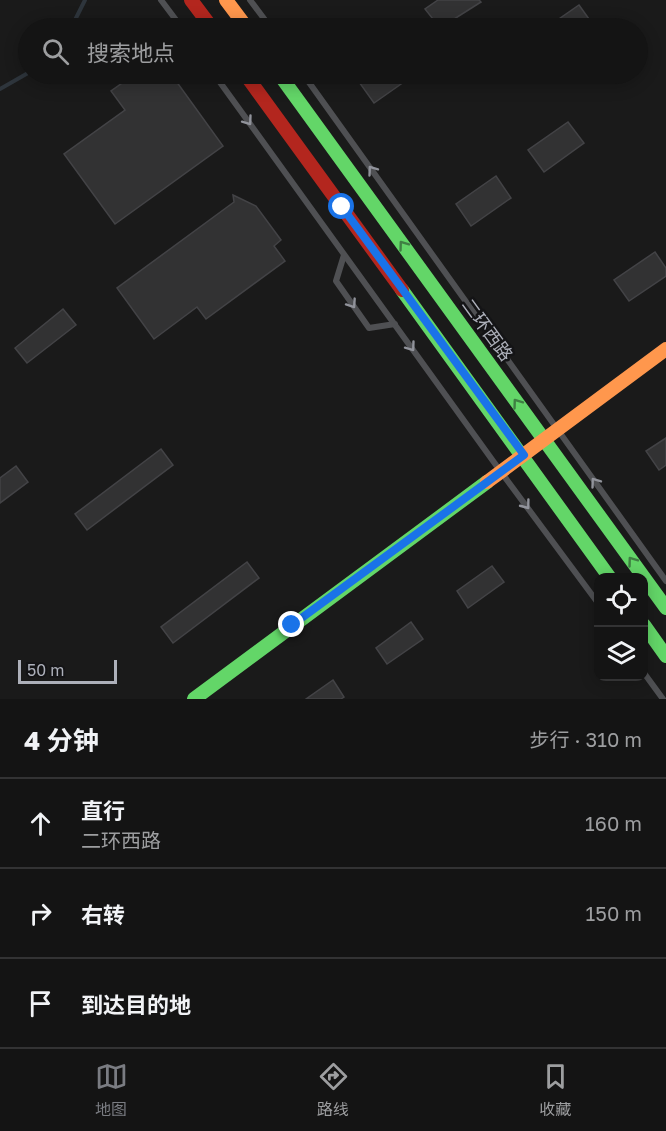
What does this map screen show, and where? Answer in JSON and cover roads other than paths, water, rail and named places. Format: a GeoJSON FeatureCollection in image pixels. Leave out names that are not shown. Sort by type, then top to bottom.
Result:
{"type":"FeatureCollection","features":[{"type":"Feature","properties":{"kind":"main road"},"geometry":{"type":"LineString","coordinates":[[191,0],[204,18]]}},
{"type":"Feature","properties":{"kind":"main road"},"geometry":{"type":"LineString","coordinates":[[226,0],[240,18]]}},
{"type":"Feature","properties":{"kind":"main road"},"geometry":{"type":"LineString","coordinates":[[252,84],[524,455],[607,573]]}},
{"type":"Feature","properties":{"kind":"main road","name":"二环西路"},"geometry":{"type":"LineString","coordinates":[[286,84],[666,608]]}},
{"type":"Feature","properties":{"kind":"main road"},"geometry":{"type":"LineString","coordinates":[[194,699],[666,349]]}},
{"type":"Feature","properties":{"kind":"main road"},"geometry":{"type":"LineString","coordinates":[[646,627],[666,656]]}},
{"type":"Feature","properties":{"kind":"lane"},"geometry":{"type":"LineString","coordinates":[[161,0],[174,18]]}},
{"type":"Feature","properties":{"kind":"lane"},"geometry":{"type":"LineString","coordinates":[[250,0],[264,18]]}},
{"type":"Feature","properties":{"kind":"lane"},"geometry":{"type":"LineString","coordinates":[[221,84],[594,598]]}},
{"type":"Feature","properties":{"kind":"lane"},"geometry":{"type":"LineString","coordinates":[[310,84],[666,581]]}},
{"type":"Feature","properties":{"kind":"lane"},"geometry":{"type":"LineString","coordinates":[[344,255],[336,281],[369,328],[394,324]]}},
{"type":"Feature","properties":{"kind":"lane"},"geometry":{"type":"LineString","coordinates":[[648,678],[663,699]]}},
{"type":"Feature","properties":{"kind":"waterway"},"geometry":{"type":"LineString","coordinates":[[76,18],[85,0]]}},
{"type":"Feature","properties":{"kind":"waterway"},"geometry":{"type":"LineString","coordinates":[[0,89],[18,79]]}}]}
